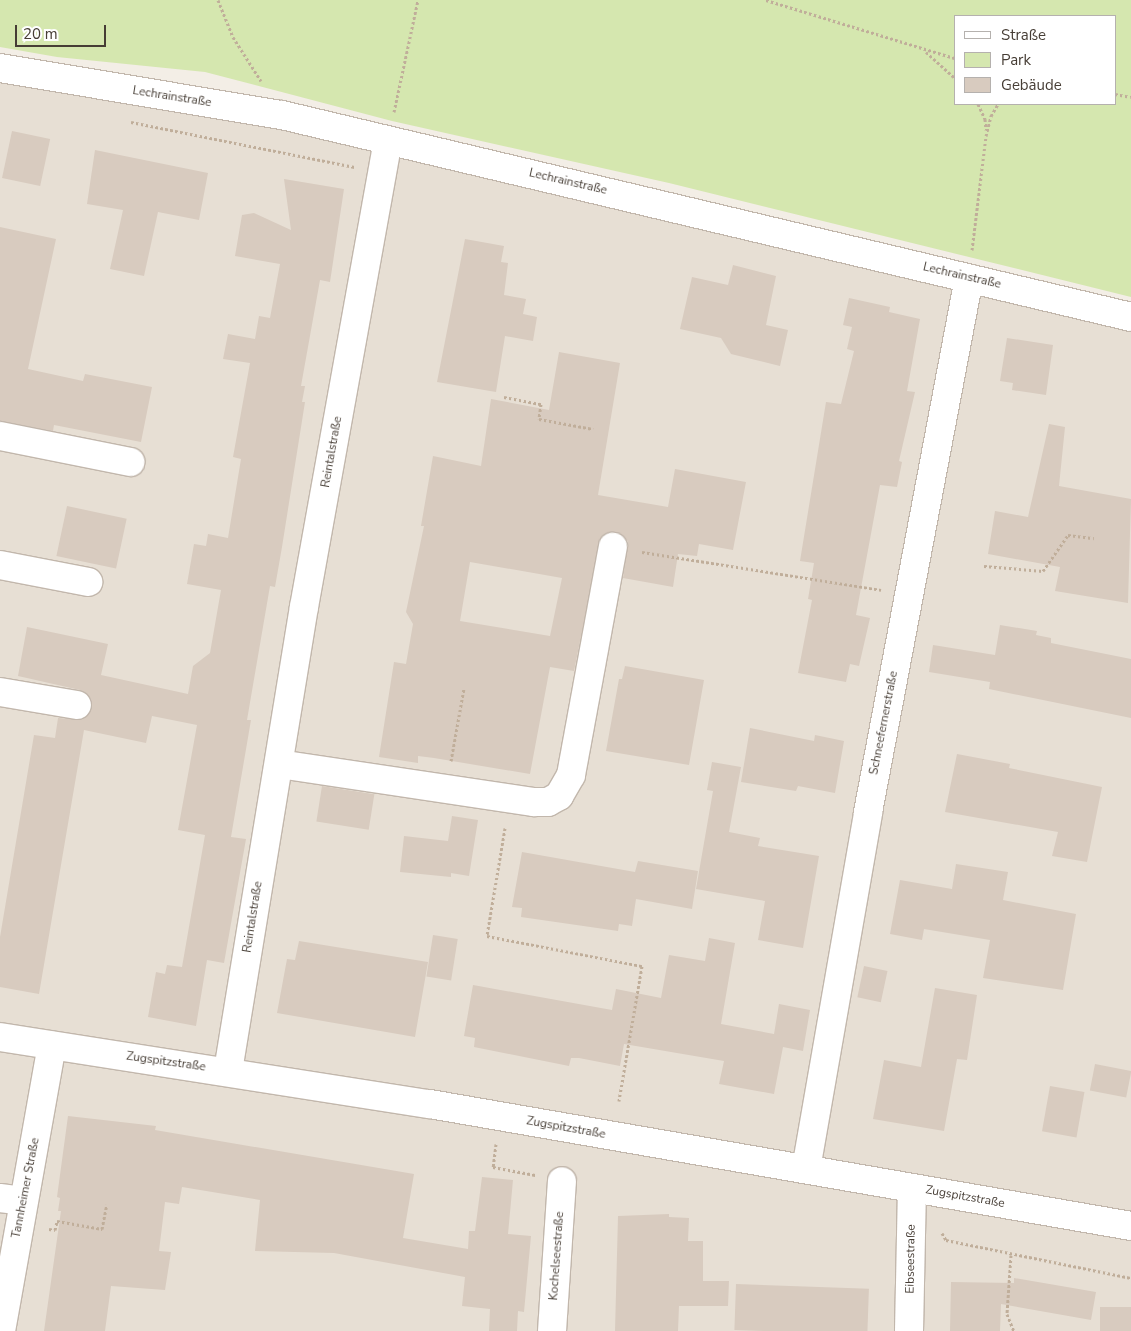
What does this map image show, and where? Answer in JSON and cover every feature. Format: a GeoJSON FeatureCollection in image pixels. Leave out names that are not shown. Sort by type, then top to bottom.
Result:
{"type":"FeatureCollection","features":[{"type":"Feature","properties":{"kind":"street","name":"Lechrainstraße"},"geometry":{"type":"LineString","coordinates":[[0,68],[282,115],[1131,317]]}},
{"type":"Feature","properties":{"kind":"street","name":"Reintalstraße"},"geometry":{"type":"LineString","coordinates":[[228,1071],[278,764],[388,141]]}},
{"type":"Feature","properties":{"kind":"street","name":"Schneefernerstraße"},"geometry":{"type":"LineString","coordinates":[[806,1169],[908,595],[969,278]]}},
{"type":"Feature","properties":{"kind":"street"},"geometry":{"type":"LineString","coordinates":[[0,436],[130,462]]}},
{"type":"Feature","properties":{"kind":"street"},"geometry":{"type":"LineString","coordinates":[[278,764],[510,799],[548,802],[567,787],[613,547]]}},
{"type":"Feature","properties":{"kind":"street"},"geometry":{"type":"LineString","coordinates":[[0,565],[88,582]]}},
{"type":"Feature","properties":{"kind":"street"},"geometry":{"type":"LineString","coordinates":[[0,692],[77,705]]}},
{"type":"Feature","properties":{"kind":"street","name":"Zugspitzstraße"},"geometry":{"type":"LineString","coordinates":[[0,1037],[228,1071],[499,1116],[1131,1226]]}},
{"type":"Feature","properties":{"kind":"street","name":"Tannheimer Straße"},"geometry":{"type":"LineString","coordinates":[[1,1331],[12,1200],[52,1046]]}},
{"type":"Feature","properties":{"kind":"street","name":"Kochelseestraße"},"geometry":{"type":"LineString","coordinates":[[552,1331],[562,1181]]}},
{"type":"Feature","properties":{"kind":"street","name":"Eibseestraße"},"geometry":{"type":"LineString","coordinates":[[909,1331],[912,1188]]}},
{"type":"Feature","properties":{"kind":"path"},"geometry":{"type":"LineString","coordinates":[[218,0],[233,37],[282,115]]}},
{"type":"Feature","properties":{"kind":"path"},"geometry":{"type":"LineString","coordinates":[[388,141],[418,0]]}},
{"type":"Feature","properties":{"kind":"path"},"geometry":{"type":"LineString","coordinates":[[766,0],[954,58]]}},
{"type":"Feature","properties":{"kind":"path"},"geometry":{"type":"LineString","coordinates":[[924,50],[954,77]]}},
{"type":"Feature","properties":{"kind":"path"},"geometry":{"type":"LineString","coordinates":[[1116,94],[1131,97]]}},
{"type":"Feature","properties":{"kind":"path"},"geometry":{"type":"LineString","coordinates":[[969,278],[986,136],[986,119],[979,105]]}},
{"type":"Feature","properties":{"kind":"path"},"geometry":{"type":"LineString","coordinates":[[986,136],[991,116],[997,105]]}},
{"type":"Feature","properties":{"kind":"path"},"geometry":{"type":"LineString","coordinates":[[127,122],[382,173]]}},
{"type":"Feature","properties":{"kind":"path"},"geometry":{"type":"LineString","coordinates":[[504,397],[541,404],[539,419],[593,429]]}},
{"type":"Feature","properties":{"kind":"path"},"geometry":{"type":"LineString","coordinates":[[984,566],[1043,570],[1068,535],[1094,538]]}},
{"type":"Feature","properties":{"kind":"path"},"geometry":{"type":"LineString","coordinates":[[613,547],[908,595]]}},
{"type":"Feature","properties":{"kind":"path"},"geometry":{"type":"LineString","coordinates":[[446,789],[464,688]]}},
{"type":"Feature","properties":{"kind":"path"},"geometry":{"type":"LineString","coordinates":[[510,799],[487,936],[642,966],[620,1101]]}},
{"type":"Feature","properties":{"kind":"path"},"geometry":{"type":"LineString","coordinates":[[499,1116],[493,1167],[562,1181]]}},
{"type":"Feature","properties":{"kind":"path"},"geometry":{"type":"LineString","coordinates":[[55,1230],[57,1221],[102,1229],[107,1204]]}},
{"type":"Feature","properties":{"kind":"path"},"geometry":{"type":"LineString","coordinates":[[946,1240],[1011,1255],[1131,1278]]}},
{"type":"Feature","properties":{"kind":"path"},"geometry":{"type":"LineString","coordinates":[[1011,1255],[1007,1314],[1014,1331]]}},
{"type":"Feature","properties":{"kind":"shaded area"},"geometry":{"type":"Polygon","coordinates":[[[0,68],[388,141],[1131,317],[1131,1331],[0,1331],[0,68]]]}},
{"type":"Feature","properties":{"kind":"green space"},"geometry":{"type":"Polygon","coordinates":[[[0,0],[1131,0],[1131,297],[669,183],[392,121],[205,72],[57,57],[0,47],[0,0]]]}},
{"type":"Feature","properties":{"kind":"building"},"geometry":{"type":"Polygon","coordinates":[[[12,131],[50,139],[40,186],[2,178],[12,131]]]}},
{"type":"Feature","properties":{"kind":"building"},"geometry":{"type":"Polygon","coordinates":[[[95,150],[208,173],[199,220],[158,212],[144,276],[110,269],[123,210],[87,204],[95,150]]]}},
{"type":"Feature","properties":{"kind":"building"},"geometry":{"type":"Polygon","coordinates":[[[284,179],[344,189],[330,282],[320,280],[301,386],[305,386],[302,402],[305,402],[282,547],[275,587],[270,586],[247,720],[251,720],[231,837],[246,839],[224,963],[207,960],[196,1026],[148,1017],[156,972],[165,974],[167,965],[182,967],[205,835],[178,830],[197,725],[152,716],[146,743],[84,730],[39,994],[0,987],[0,937],[34,735],[55,738],[58,718],[82,720],[92,707],[91,699],[80,690],[18,676],[27,627],[108,644],[101,675],[188,694],[193,666],[210,653],[221,590],[187,584],[194,544],[206,546],[208,534],[228,538],[241,459],[233,457],[250,363],[223,359],[228,334],[255,339],[259,316],[270,318],[280,264],[235,256],[242,215],[254,213],[291,230],[284,179]]]}},
{"type":"Feature","properties":{"kind":"building"},"geometry":{"type":"Polygon","coordinates":[[[0,227],[56,239],[28,369],[83,381],[85,374],[152,387],[141,442],[54,425],[53,431],[0,421],[0,227]]]}},
{"type":"Feature","properties":{"kind":"building"},"geometry":{"type":"Polygon","coordinates":[[[465,239],[504,246],[501,262],[508,263],[504,295],[526,299],[523,314],[537,317],[533,341],[505,336],[496,392],[437,382],[465,239]]]}},
{"type":"Feature","properties":{"kind":"building"},"geometry":{"type":"Polygon","coordinates":[[[733,265],[776,276],[766,325],[788,330],[780,366],[731,354],[721,338],[680,329],[692,277],[728,285],[733,265]]]}},
{"type":"Feature","properties":{"kind":"building"},"geometry":{"type":"Polygon","coordinates":[[[849,298],[890,307],[889,312],[920,319],[907,391],[915,392],[899,461],[902,462],[897,487],[880,485],[856,615],[870,618],[859,666],[850,664],[846,682],[798,673],[812,600],[808,599],[814,563],[800,561],[826,402],[841,404],[854,351],[847,349],[852,327],[843,325],[849,298]]]}},
{"type":"Feature","properties":{"kind":"building"},"geometry":{"type":"Polygon","coordinates":[[[1007,338],[1053,345],[1046,395],[1012,390],[1013,383],[1000,381],[1007,338]]]}},
{"type":"Feature","properties":{"kind":"building"},"geometry":{"type":"Polygon","coordinates":[[[559,352],[620,363],[598,495],[668,507],[675,469],[746,482],[733,550],[699,544],[697,556],[678,554],[673,587],[623,578],[628,541],[616,532],[601,537],[574,671],[550,667],[530,774],[418,756],[418,763],[379,757],[394,662],[406,664],[413,624],[406,612],[424,526],[421,526],[433,456],[481,466],[491,399],[549,410],[559,352]],[[470,562],[460,621],[550,636],[562,578],[470,562]]]}},
{"type":"Feature","properties":{"kind":"building"},"geometry":{"type":"Polygon","coordinates":[[[1049,424],[1065,427],[1059,486],[1131,499],[1128,603],[1055,591],[1060,567],[988,554],[995,511],[1028,517],[1049,424]]]}},
{"type":"Feature","properties":{"kind":"building"},"geometry":{"type":"Polygon","coordinates":[[[67,506],[127,519],[116,569],[56,556],[67,506]]]}},
{"type":"Feature","properties":{"kind":"building"},"geometry":{"type":"Polygon","coordinates":[[[1000,625],[1037,631],[1036,635],[1051,638],[1051,643],[1131,659],[1131,718],[989,689],[990,682],[929,672],[933,645],[995,655],[1000,625]]]}},
{"type":"Feature","properties":{"kind":"building"},"geometry":{"type":"Polygon","coordinates":[[[625,666],[704,680],[689,765],[606,751],[619,679],[622,679],[625,666]]]}},
{"type":"Feature","properties":{"kind":"building"},"geometry":{"type":"Polygon","coordinates":[[[750,728],[814,741],[815,735],[844,741],[835,793],[798,786],[796,791],[741,782],[750,728]]]}},
{"type":"Feature","properties":{"kind":"building"},"geometry":{"type":"Polygon","coordinates":[[[957,754],[1010,764],[1009,768],[1102,787],[1087,862],[1052,856],[1058,832],[945,812],[957,754]]]}},
{"type":"Feature","properties":{"kind":"building"},"geometry":{"type":"Polygon","coordinates":[[[712,762],[741,767],[729,832],[760,838],[758,846],[819,856],[803,948],[758,940],[765,901],[696,889],[713,791],[707,790],[712,762]]]}},
{"type":"Feature","properties":{"kind":"building"},"geometry":{"type":"Polygon","coordinates":[[[322,786],[374,794],[369,830],[316,822],[322,786]]]}},
{"type":"Feature","properties":{"kind":"building"},"geometry":{"type":"Polygon","coordinates":[[[452,816],[478,820],[469,876],[451,873],[451,877],[400,872],[404,836],[448,841],[452,816]]]}},
{"type":"Feature","properties":{"kind":"building"},"geometry":{"type":"Polygon","coordinates":[[[522,852],[635,872],[638,861],[698,871],[692,909],[636,899],[632,926],[619,924],[618,931],[521,917],[522,908],[512,907],[522,852]]]}},
{"type":"Feature","properties":{"kind":"building"},"geometry":{"type":"Polygon","coordinates":[[[956,864],[1008,872],[1003,900],[1076,914],[1063,990],[983,978],[990,940],[924,929],[922,940],[890,934],[900,880],[952,889],[956,864]]]}},
{"type":"Feature","properties":{"kind":"building"},"geometry":{"type":"Polygon","coordinates":[[[433,935],[458,939],[451,980],[426,976],[433,935]]]}},
{"type":"Feature","properties":{"kind":"building"},"geometry":{"type":"Polygon","coordinates":[[[709,938],[735,943],[721,1024],[774,1034],[779,1004],[810,1010],[803,1051],[783,1047],[774,1094],[719,1084],[724,1061],[624,1044],[620,1066],[571,1058],[569,1066],[474,1047],[475,1038],[464,1036],[473,985],[612,1010],[616,989],[661,998],[669,955],[705,961],[709,938]]]}},
{"type":"Feature","properties":{"kind":"building"},"geometry":{"type":"Polygon","coordinates":[[[299,941],[428,962],[415,1037],[277,1013],[287,959],[295,960],[299,941]]]}},
{"type":"Feature","properties":{"kind":"building"},"geometry":{"type":"Polygon","coordinates":[[[864,966],[887,971],[881,1002],[857,997],[864,966]]]}},
{"type":"Feature","properties":{"kind":"building"},"geometry":{"type":"Polygon","coordinates":[[[935,988],[977,995],[967,1060],[957,1059],[944,1131],[873,1119],[884,1060],[921,1067],[935,988]]]}},
{"type":"Feature","properties":{"kind":"building"},"geometry":{"type":"Polygon","coordinates":[[[1095,1064],[1131,1071],[1126,1098],[1090,1091],[1095,1064]]]}},
{"type":"Feature","properties":{"kind":"building"},"geometry":{"type":"Polygon","coordinates":[[[1050,1086],[1084,1092],[1076,1137],[1042,1131],[1050,1086]]]}},
{"type":"Feature","properties":{"kind":"building"},"geometry":{"type":"Polygon","coordinates":[[[68,1116],[156,1126],[155,1130],[414,1174],[403,1238],[468,1249],[469,1231],[475,1231],[482,1177],[513,1180],[508,1234],[531,1236],[524,1312],[518,1311],[517,1331],[489,1331],[490,1309],[462,1306],[465,1277],[334,1253],[255,1251],[260,1200],[182,1187],[179,1204],[165,1202],[159,1251],[171,1252],[165,1290],[111,1286],[105,1331],[44,1331],[61,1211],[58,1211],[60,1198],[57,1197],[68,1116]]]}},
{"type":"Feature","properties":{"kind":"building"},"geometry":{"type":"Polygon","coordinates":[[[669,1214],[669,1217],[689,1218],[688,1241],[703,1241],[703,1281],[729,1281],[728,1306],[679,1306],[678,1331],[615,1331],[618,1216],[669,1214]]]}},
{"type":"Feature","properties":{"kind":"building"},"geometry":{"type":"Polygon","coordinates":[[[1014,1278],[1096,1292],[1091,1320],[1001,1304],[1000,1331],[950,1331],[951,1282],[1014,1283],[1014,1278]]]}},
{"type":"Feature","properties":{"kind":"building"},"geometry":{"type":"Polygon","coordinates":[[[736,1284],[869,1289],[867,1331],[734,1330],[736,1284]]]}},
{"type":"Feature","properties":{"kind":"building"},"geometry":{"type":"Polygon","coordinates":[[[1100,1307],[1131,1307],[1131,1331],[1100,1331],[1100,1307]]]}}]}
